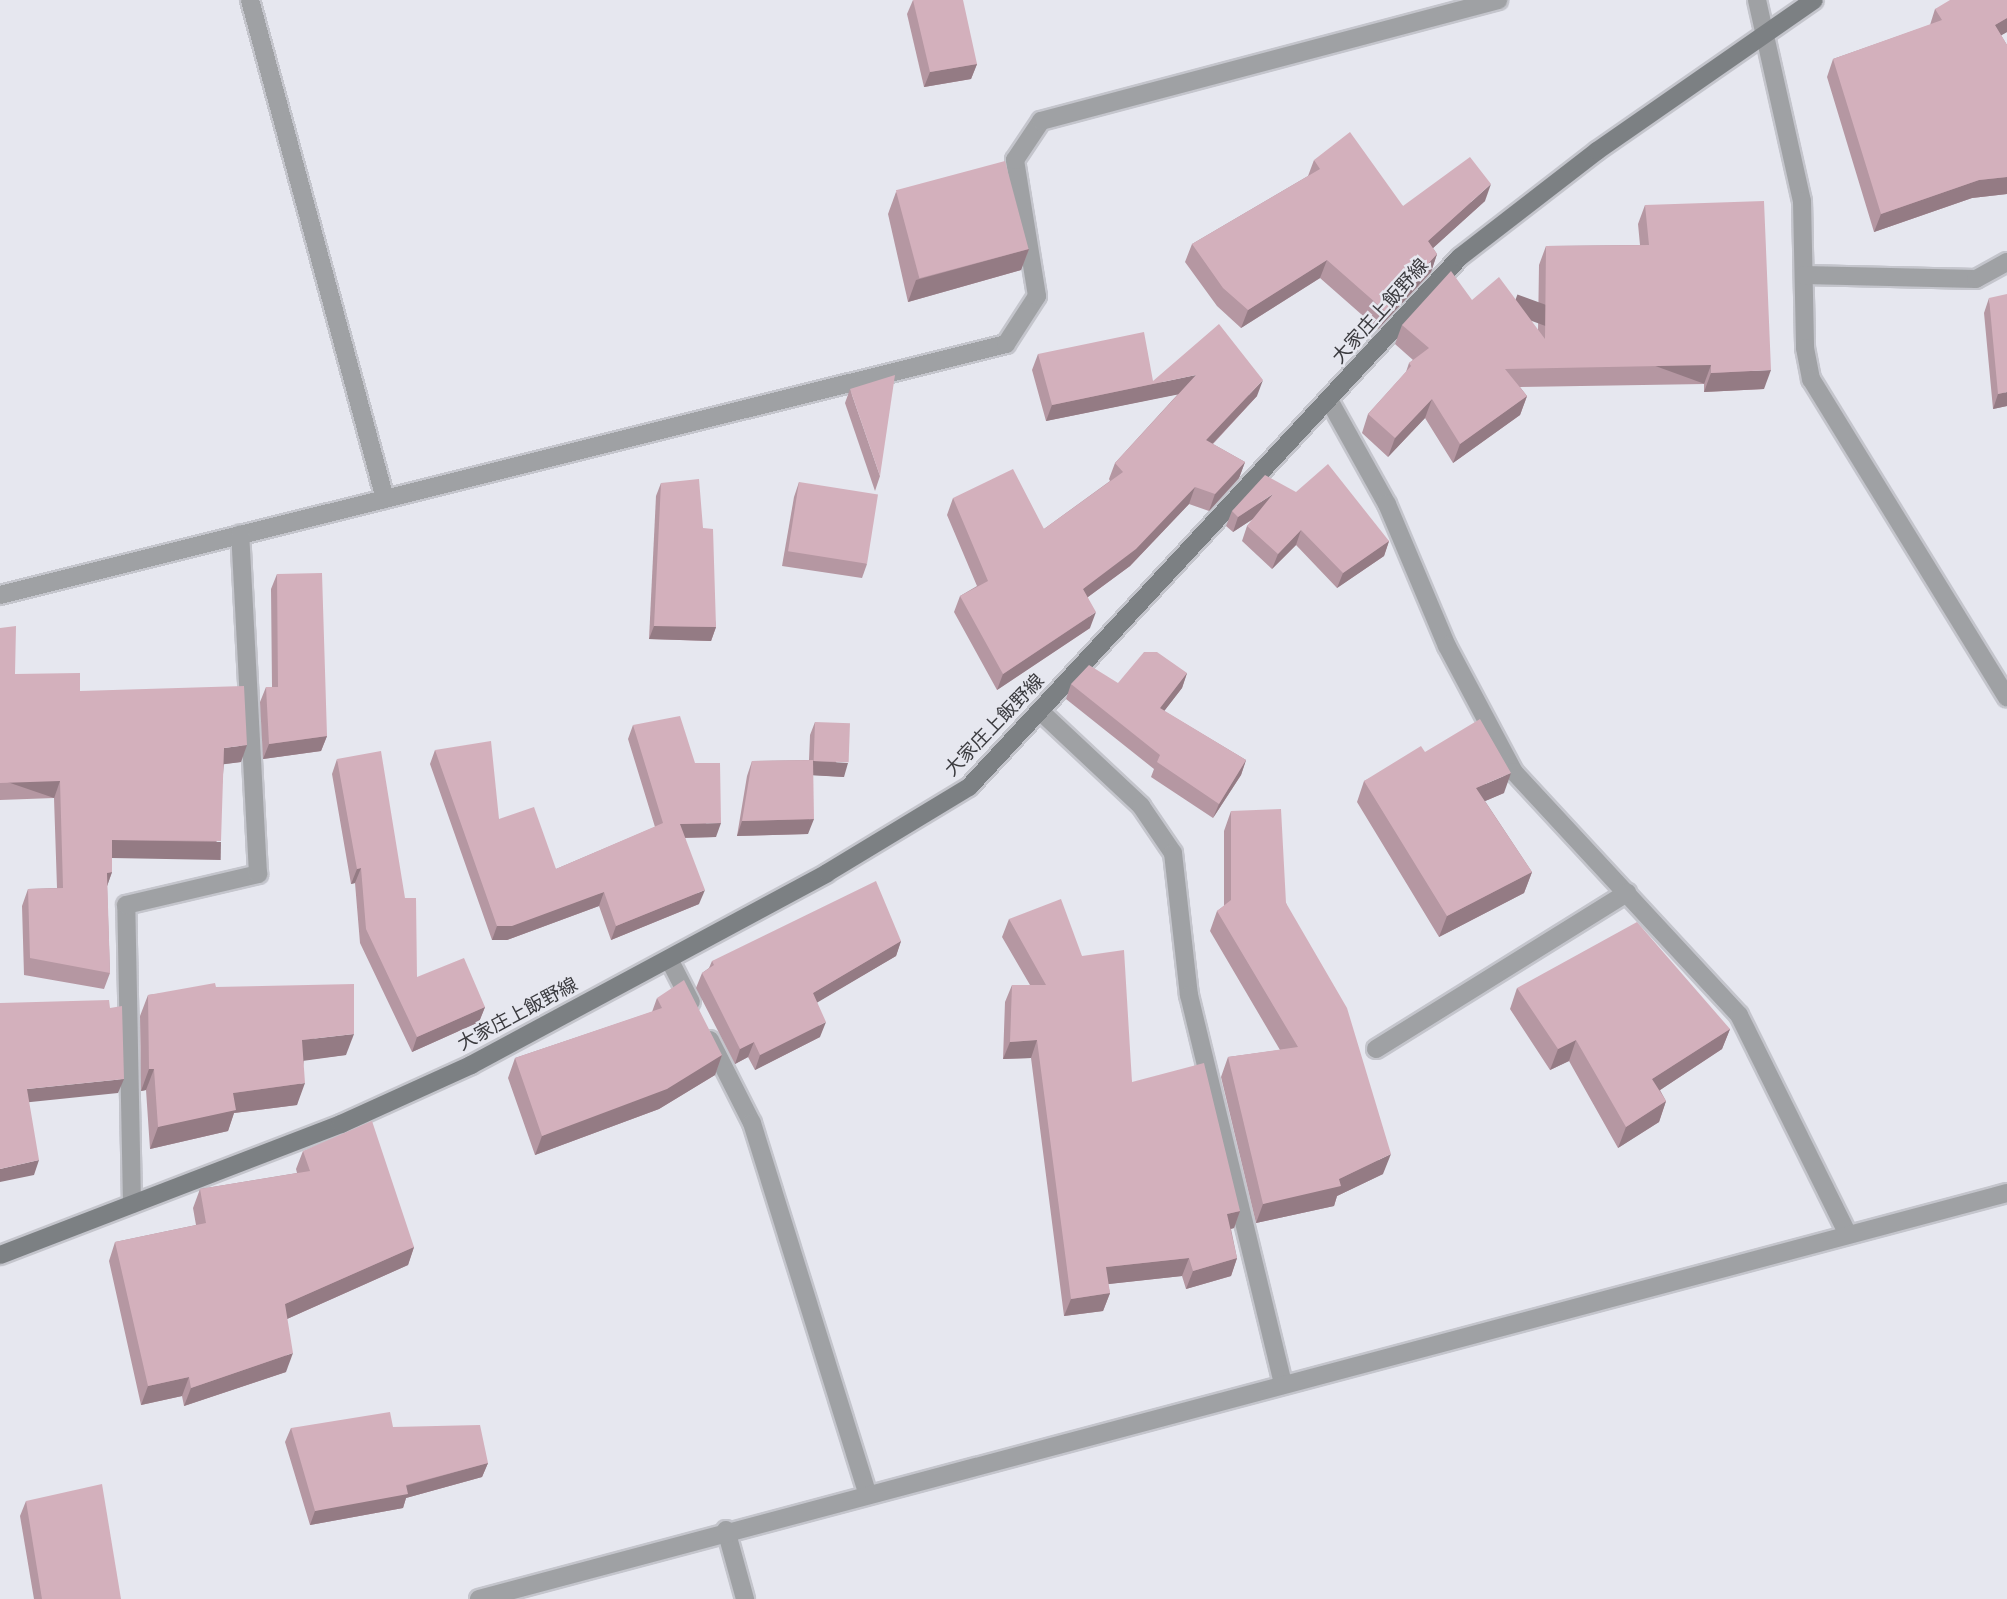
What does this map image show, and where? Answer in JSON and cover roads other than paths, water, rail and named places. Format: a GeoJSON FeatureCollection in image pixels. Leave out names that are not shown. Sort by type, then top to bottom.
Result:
{"type":"FeatureCollection","features":[{"type":"Feature","properties":{"kind":"main road","name":"大家庄上飯野線"},"geometry":{"type":"LineString","coordinates":[[0,1255],[341,1124],[460,1070],[827,873],[969,788],[1460,257],[1597,151],[1814,0]]}},
{"type":"Feature","properties":{"kind":"street"},"geometry":{"type":"LineString","coordinates":[[250,0],[385,499]]}},
{"type":"Feature","properties":{"kind":"street"},"geometry":{"type":"LineString","coordinates":[[0,595],[1006,344],[1037,296],[1015,160],[1041,121],[1498,0]]}},
{"type":"Feature","properties":{"kind":"street"},"geometry":{"type":"LineString","coordinates":[[1757,0],[1802,201],[1805,348],[1811,379],[2007,697]]}},
{"type":"Feature","properties":{"kind":"street"},"geometry":{"type":"LineString","coordinates":[[1804,275],[1976,279],[2007,262]]}},
{"type":"Feature","properties":{"kind":"street"},"geometry":{"type":"LineString","coordinates":[[1329,400],[1387,504],[1447,646],[1514,772],[1739,1015],[1847,1233]]}},
{"type":"Feature","properties":{"kind":"street"},"geometry":{"type":"LineString","coordinates":[[132,1204],[126,905],[258,874],[240,534]]}},
{"type":"Feature","properties":{"kind":"street"},"geometry":{"type":"LineString","coordinates":[[1040,711],[1142,806],[1173,853],[1189,995],[1283,1383]]}},
{"type":"Feature","properties":{"kind":"street"},"geometry":{"type":"LineString","coordinates":[[1376,1049],[1627,893]]}},
{"type":"Feature","properties":{"kind":"street"},"geometry":{"type":"LineString","coordinates":[[669,959],[752,1123],[867,1493]]}},
{"type":"Feature","properties":{"kind":"street"},"geometry":{"type":"LineString","coordinates":[[479,1599],[726,1530],[2007,1193]]}},
{"type":"Feature","properties":{"kind":"street"},"geometry":{"type":"LineString","coordinates":[[726,1530],[745,1599]]}}]}
